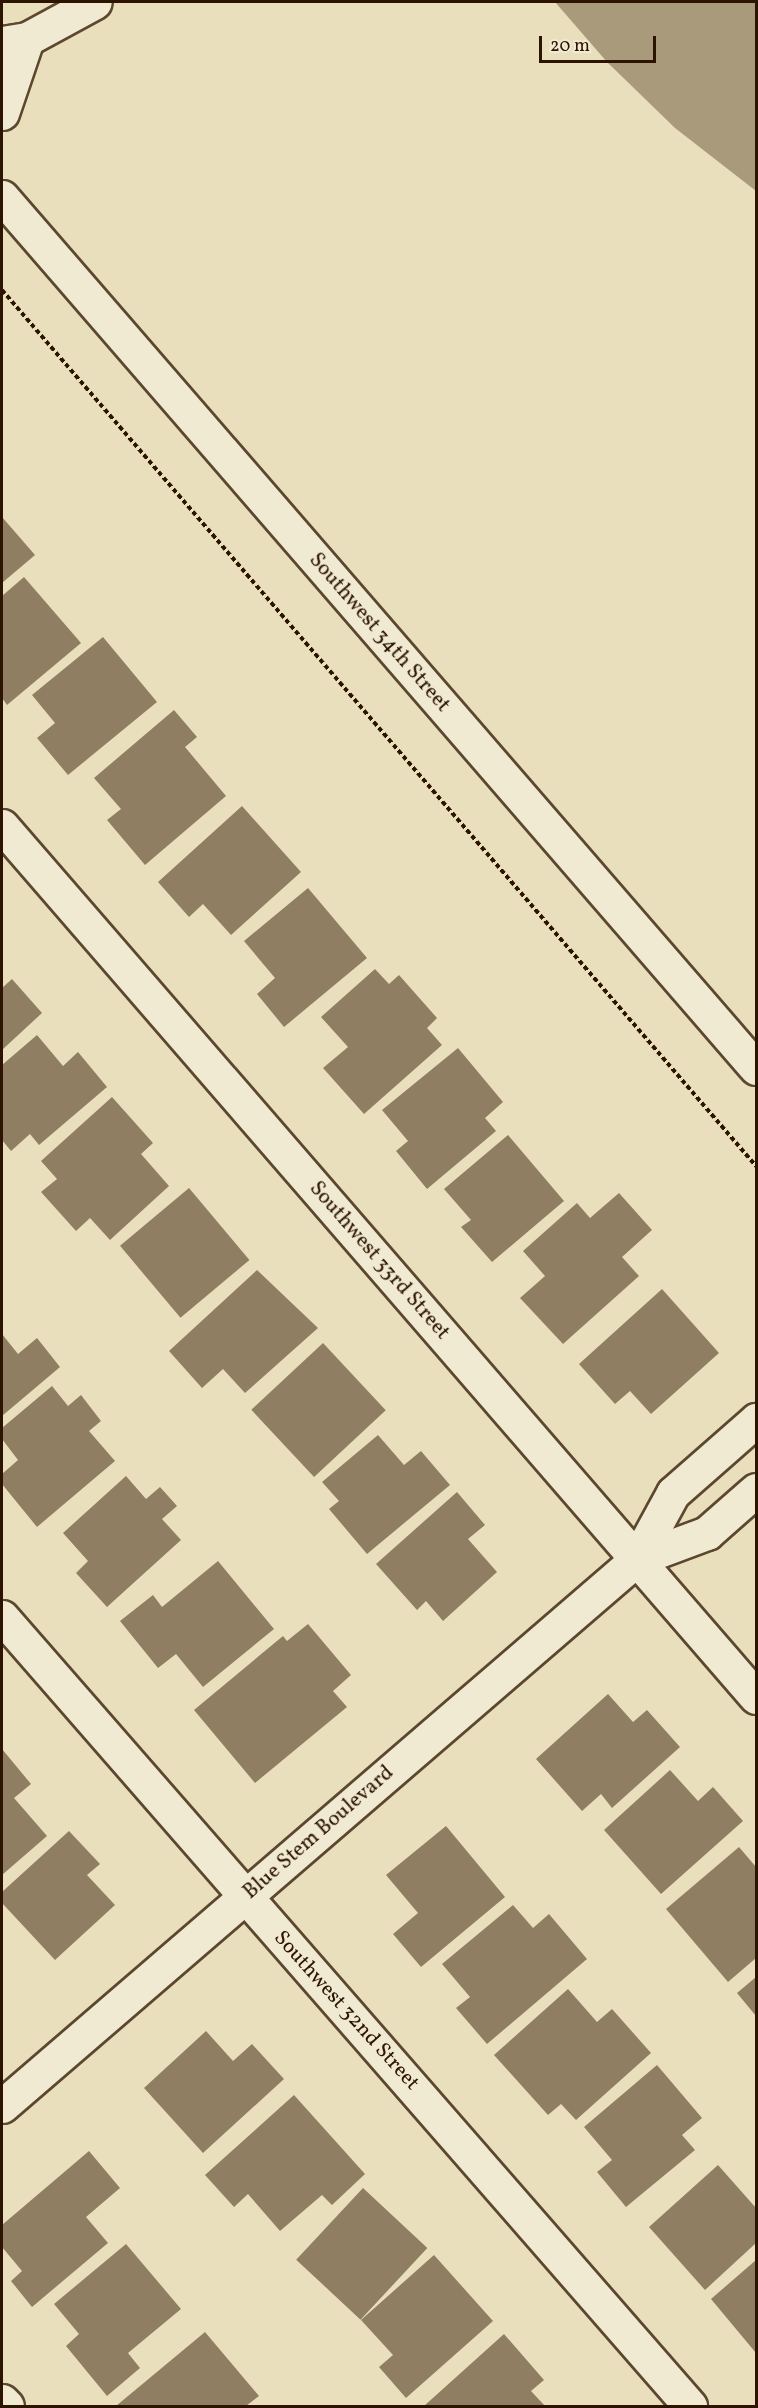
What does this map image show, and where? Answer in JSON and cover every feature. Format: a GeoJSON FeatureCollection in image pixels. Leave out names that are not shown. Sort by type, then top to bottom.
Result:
{"type":"FeatureCollection","features":[{"type":"Feature","properties":{"kind":"street"},"geometry":{"type":"LineString","coordinates":[[2,113],[14,41],[95,2]]}},
{"type":"Feature","properties":{"kind":"street","name":"Southwest 34th Street"},"geometry":{"type":"LineString","coordinates":[[2,197],[756,1068]]}},
{"type":"Feature","properties":{"kind":"street","name":"Southwest 33rd Street"},"geometry":{"type":"LineString","coordinates":[[2,826],[756,1697]]}},
{"type":"Feature","properties":{"kind":"street","name":"Blue Stem Boulevard"},"geometry":{"type":"LineString","coordinates":[[637,1559],[673,1492],[756,1420]]}},
{"type":"Feature","properties":{"kind":"street","name":"Blue Stem Boulevard"},"geometry":{"type":"LineString","coordinates":[[2,2106],[637,1559],[707,1533],[756,1490]]}},
{"type":"Feature","properties":{"kind":"street","name":"Southwest 32nd Street"},"geometry":{"type":"LineString","coordinates":[[2,1617],[690,2406]]}},
{"type":"Feature","properties":{"kind":"street"},"geometry":{"type":"LineString","coordinates":[[2,2401],[6,2406]]}},
{"type":"Feature","properties":{"kind":"path"},"geometry":{"type":"LineString","coordinates":[[2,290],[756,1166]]}},
{"type":"Feature","properties":{"kind":"shaded area"},"geometry":{"type":"Polygon","coordinates":[[[555,2],[756,2],[756,191],[675,128],[607,62],[555,2]]]}},
{"type":"Feature","properties":{"kind":"building"},"geometry":{"type":"Polygon","coordinates":[[[2,517],[35,555],[2,583],[2,517]]]}},
{"type":"Feature","properties":{"kind":"building"},"geometry":{"type":"Polygon","coordinates":[[[24,577],[81,643],[7,705],[2,698],[2,596],[24,577]]]}},
{"type":"Feature","properties":{"kind":"building"},"geometry":{"type":"Polygon","coordinates":[[[103,637],[157,702],[68,775],[37,738],[55,723],[32,695],[103,637]]]}},
{"type":"Feature","properties":{"kind":"building"},"geometry":{"type":"Polygon","coordinates":[[[174,710],[197,737],[185,747],[226,796],[145,865],[107,820],[121,809],[94,778],[174,710]]]}},
{"type":"Feature","properties":{"kind":"building"},"geometry":{"type":"Polygon","coordinates":[[[242,806],[301,872],[231,935],[203,904],[189,917],[158,882],[242,806]]]}},
{"type":"Feature","properties":{"kind":"building"},"geometry":{"type":"Polygon","coordinates":[[[308,888],[367,958],[284,1027],[257,994],[275,978],[244,941],[308,888]]]}},
{"type":"Feature","properties":{"kind":"building"},"geometry":{"type":"Polygon","coordinates":[[[375,969],[389,984],[399,975],[437,1018],[427,1028],[442,1045],[364,1114],[323,1068],[348,1047],[321,1017],[375,969]]]}},
{"type":"Feature","properties":{"kind":"building"},"geometry":{"type":"Polygon","coordinates":[[[12,979],[42,1013],[2,1050],[2,988],[12,979]]]}},
{"type":"Feature","properties":{"kind":"building"},"geometry":{"type":"Polygon","coordinates":[[[37,1035],[63,1066],[78,1052],[107,1087],[39,1145],[30,1134],[11,1151],[2,1140],[2,1065],[37,1035]]]}},
{"type":"Feature","properties":{"kind":"building"},"geometry":{"type":"Polygon","coordinates":[[[458,1048],[503,1102],[485,1118],[496,1131],[427,1189],[396,1151],[408,1141],[382,1110],[458,1048]]]}},
{"type":"Feature","properties":{"kind":"building"},"geometry":{"type":"Polygon","coordinates":[[[112,1097],[153,1143],[141,1154],[169,1186],[110,1240],[90,1218],[76,1231],[41,1192],[57,1179],[41,1161],[112,1097]]]}},
{"type":"Feature","properties":{"kind":"building"},"geometry":{"type":"Polygon","coordinates":[[[508,1135],[564,1201],[492,1262],[461,1227],[471,1220],[444,1189],[508,1135]]]}},
{"type":"Feature","properties":{"kind":"building"},"geometry":{"type":"Polygon","coordinates":[[[189,1188],[249,1260],[180,1318],[120,1246],[189,1188]]]}},
{"type":"Feature","properties":{"kind":"building"},"geometry":{"type":"Polygon","coordinates":[[[619,1193],[652,1230],[622,1257],[639,1276],[563,1344],[520,1298],[545,1276],[523,1251],[577,1203],[590,1218],[619,1193]]]}},
{"type":"Feature","properties":{"kind":"building"},"geometry":{"type":"Polygon","coordinates":[[[257,1270],[318,1328],[245,1393],[223,1369],[202,1388],[169,1351],[257,1270]]]}},
{"type":"Feature","properties":{"kind":"building"},"geometry":{"type":"Polygon","coordinates":[[[662,1289],[719,1353],[651,1414],[630,1391],[615,1404],[579,1364],[662,1289]]]}},
{"type":"Feature","properties":{"kind":"building"},"geometry":{"type":"Polygon","coordinates":[[[2,1334],[18,1354],[37,1338],[60,1367],[2,1416],[2,1334]]]}},
{"type":"Feature","properties":{"kind":"building"},"geometry":{"type":"Polygon","coordinates":[[[323,1343],[386,1410],[314,1477],[251,1410],[323,1343]]]}},
{"type":"Feature","properties":{"kind":"building"},"geometry":{"type":"Polygon","coordinates":[[[52,1386],[68,1406],[81,1395],[101,1421],[89,1431],[115,1461],[37,1527],[2,1484],[2,1474],[18,1460],[2,1439],[2,1428],[52,1386]]]}},
{"type":"Feature","properties":{"kind":"building"},"geometry":{"type":"Polygon","coordinates":[[[378,1435],[404,1465],[421,1451],[450,1485],[367,1554],[329,1509],[339,1501],[322,1482],[378,1435]]]}},
{"type":"Feature","properties":{"kind":"building"},"geometry":{"type":"Polygon","coordinates":[[[126,1476],[146,1499],[160,1487],[177,1506],[162,1519],[181,1540],[107,1607],[76,1573],[88,1561],[63,1533],[126,1476]]]}},
{"type":"Feature","properties":{"kind":"building"},"geometry":{"type":"Polygon","coordinates":[[[457,1492],[485,1525],[468,1539],[497,1572],[443,1621],[426,1601],[417,1610],[376,1564],[457,1492]]]}},
{"type":"Feature","properties":{"kind":"building"},"geometry":{"type":"Polygon","coordinates":[[[218,1561],[274,1629],[203,1687],[176,1654],[158,1668],[120,1621],[153,1595],[162,1607],[218,1561]]]}},
{"type":"Feature","properties":{"kind":"building"},"geometry":{"type":"Polygon","coordinates":[[[308,1624],[351,1675],[333,1691],[347,1707],[255,1783],[194,1710],[283,1636],[287,1641],[308,1624]]]}},
{"type":"Feature","properties":{"kind":"building"},"geometry":{"type":"Polygon","coordinates":[[[608,1694],[633,1722],[647,1710],[680,1747],[612,1808],[601,1794],[582,1811],[536,1759],[608,1694]]]}},
{"type":"Feature","properties":{"kind":"building"},"geometry":{"type":"Polygon","coordinates":[[[2,1749],[31,1784],[14,1798],[47,1836],[2,1875],[2,1749]]]}},
{"type":"Feature","properties":{"kind":"building"},"geometry":{"type":"Polygon","coordinates":[[[670,1770],[698,1801],[713,1787],[743,1821],[661,1894],[604,1830],[670,1770]]]}},
{"type":"Feature","properties":{"kind":"building"},"geometry":{"type":"Polygon","coordinates":[[[446,1826],[505,1897],[421,1967],[393,1934],[418,1913],[386,1875],[446,1826]]]}},
{"type":"Feature","properties":{"kind":"building"},"geometry":{"type":"Polygon","coordinates":[[[69,1831],[100,1864],[87,1875],[115,1905],[55,1960],[2,1903],[2,1892],[69,1831]]]}},
{"type":"Feature","properties":{"kind":"building"},"geometry":{"type":"Polygon","coordinates":[[[739,1847],[756,1867],[756,1958],[728,1982],[666,1909],[739,1847]]]}},
{"type":"Feature","properties":{"kind":"building"},"geometry":{"type":"Polygon","coordinates":[[[513,1905],[533,1928],[549,1914],[587,1959],[487,2044],[456,2008],[470,1997],[442,1964],[513,1905]]]}},
{"type":"Feature","properties":{"kind":"building"},"geometry":{"type":"Polygon","coordinates":[[[756,1977],[756,2016],[737,1993],[756,1977]]]}},
{"type":"Feature","properties":{"kind":"building"},"geometry":{"type":"Polygon","coordinates":[[[568,1989],[597,2022],[612,2009],[651,2053],[576,2120],[561,2104],[548,2115],[494,2055],[568,1989]]]}},
{"type":"Feature","properties":{"kind":"building"},"geometry":{"type":"Polygon","coordinates":[[[206,2031],[233,2061],[252,2044],[284,2079],[203,2153],[144,2088],[206,2031]]]}},
{"type":"Feature","properties":{"kind":"building"},"geometry":{"type":"Polygon","coordinates":[[[657,2065],[702,2118],[682,2135],[695,2150],[626,2207],[597,2172],[612,2160],[584,2127],[657,2065]]]}},
{"type":"Feature","properties":{"kind":"building"},"geometry":{"type":"Polygon","coordinates":[[[294,2095],[365,2174],[332,2205],[322,2195],[280,2231],[248,2194],[234,2207],[205,2175],[294,2095]]]}},
{"type":"Feature","properties":{"kind":"building"},"geometry":{"type":"Polygon","coordinates":[[[89,2151],[120,2188],[86,2217],[108,2243],[32,2307],[11,2281],[22,2271],[2,2247],[2,2225],[89,2151]]]}},
{"type":"Feature","properties":{"kind":"building"},"geometry":{"type":"Polygon","coordinates":[[[718,2165],[756,2208],[756,2243],[705,2290],[649,2227],[718,2165]]]}},
{"type":"Feature","properties":{"kind":"building"},"geometry":{"type":"Polygon","coordinates":[[[363,2188],[427,2248],[361,2320],[296,2260],[363,2188]]]}},
{"type":"Feature","properties":{"kind":"building"},"geometry":{"type":"Polygon","coordinates":[[[126,2244],[181,2309],[128,2353],[140,2368],[107,2396],[66,2346],[79,2334],[54,2304],[126,2244]]]}},
{"type":"Feature","properties":{"kind":"building"},"geometry":{"type":"Polygon","coordinates":[[[434,2255],[493,2321],[406,2398],[379,2367],[393,2355],[361,2320],[434,2255]]]}},
{"type":"Feature","properties":{"kind":"building"},"geometry":{"type":"Polygon","coordinates":[[[756,2260],[756,2353],[711,2299],[756,2260]]]}},
{"type":"Feature","properties":{"kind":"building"},"geometry":{"type":"Polygon","coordinates":[[[205,2332],[259,2396],[246,2406],[116,2406],[205,2332]]]}},
{"type":"Feature","properties":{"kind":"building"},"geometry":{"type":"Polygon","coordinates":[[[504,2334],[544,2380],[531,2391],[545,2406],[424,2406],[504,2334]]]}}]}
